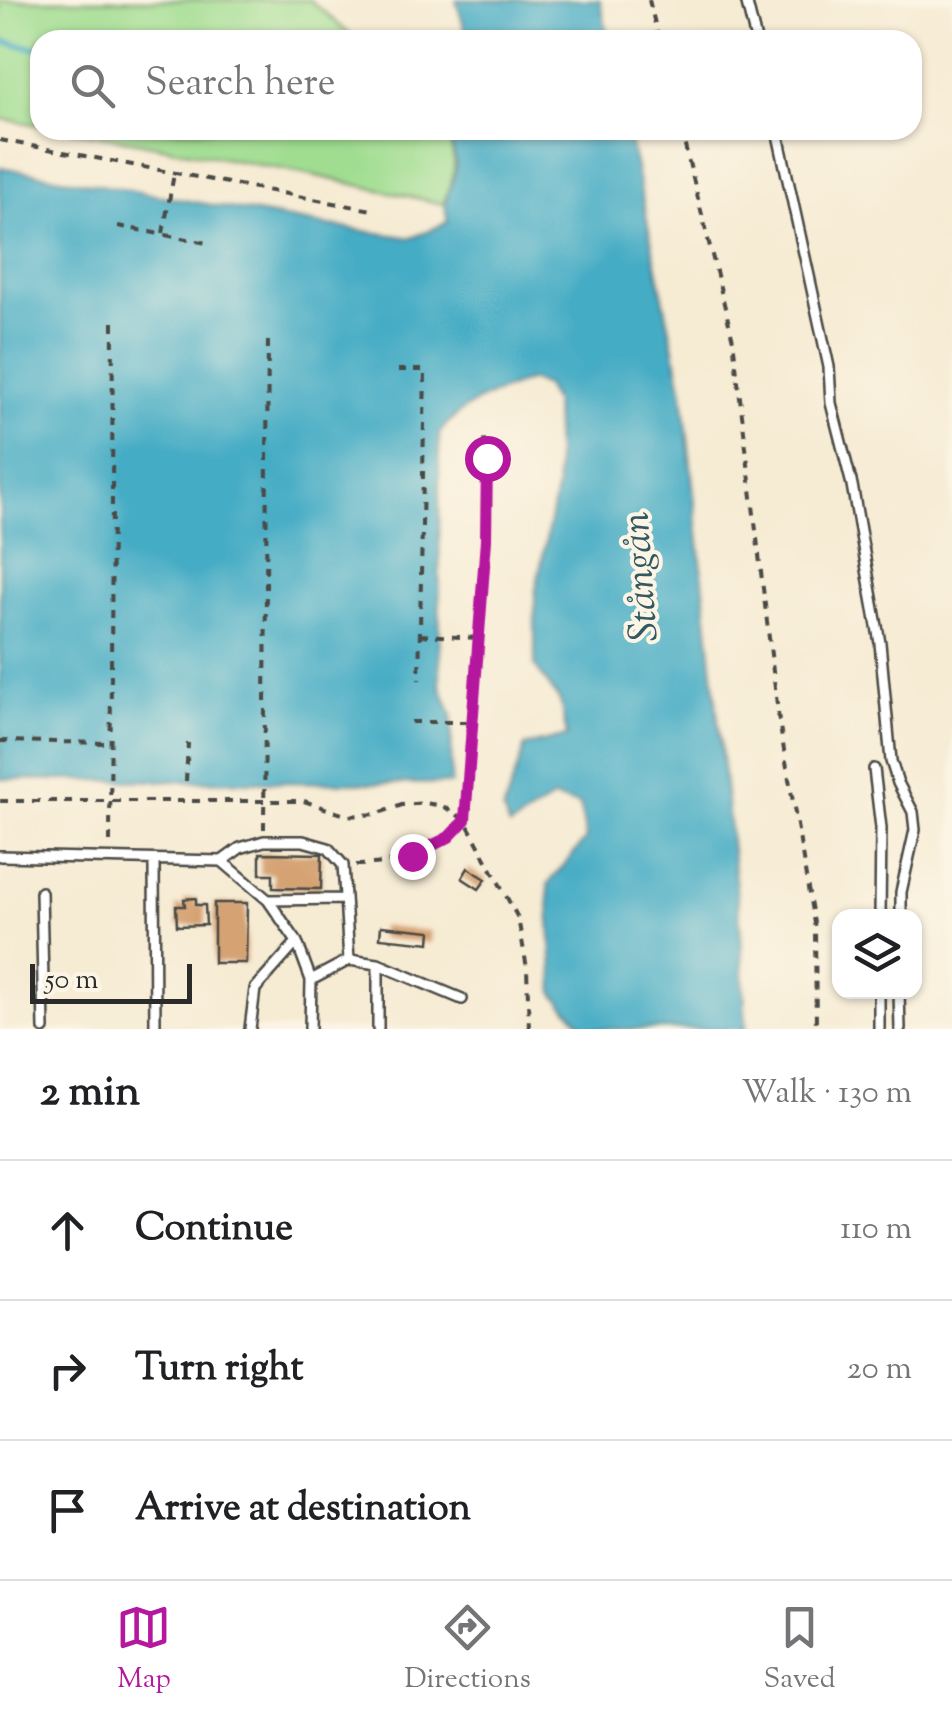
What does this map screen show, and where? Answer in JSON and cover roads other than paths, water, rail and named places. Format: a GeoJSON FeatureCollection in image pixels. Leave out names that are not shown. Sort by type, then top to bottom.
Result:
{"type":"FeatureCollection","features":[{"type":"Feature","properties":{"kind":"lane"},"geometry":{"type":"LineString","coordinates":[[746,0],[754,30]]}},
{"type":"Feature","properties":{"kind":"lane"},"geometry":{"type":"LineString","coordinates":[[779,140],[828,367],[831,403],[852,485],[880,644],[891,761],[913,812],[916,830],[901,892],[901,909]]}},
{"type":"Feature","properties":{"kind":"lane"},"geometry":{"type":"LineString","coordinates":[[874,769],[881,828],[880,909]]}},
{"type":"Feature","properties":{"kind":"lane"},"geometry":{"type":"LineString","coordinates":[[222,862],[240,848],[264,841],[303,840],[328,848],[343,865],[349,960]]}},
{"type":"Feature","properties":{"kind":"lane"},"geometry":{"type":"LineString","coordinates":[[0,856],[222,862],[268,900],[297,942],[311,980],[310,1029]]}},
{"type":"Feature","properties":{"kind":"lane"},"geometry":{"type":"LineString","coordinates":[[154,861],[155,1029]]}},
{"type":"Feature","properties":{"kind":"lane"},"geometry":{"type":"LineString","coordinates":[[42,892],[44,1029]]}},
{"type":"Feature","properties":{"kind":"lane"},"geometry":{"type":"LineString","coordinates":[[268,900],[343,899]]}},
{"type":"Feature","properties":{"kind":"lane"},"geometry":{"type":"LineString","coordinates":[[250,1029],[255,990],[297,942]]}},
{"type":"Feature","properties":{"kind":"lane"},"geometry":{"type":"LineString","coordinates":[[311,980],[349,960],[378,964],[462,999]]}},
{"type":"Feature","properties":{"kind":"lane"},"geometry":{"type":"LineString","coordinates":[[378,964],[378,1029]]}},
{"type":"Feature","properties":{"kind":"lane"},"geometry":{"type":"LineString","coordinates":[[878,999],[878,1029]]}},
{"type":"Feature","properties":{"kind":"lane"},"geometry":{"type":"LineString","coordinates":[[899,999],[900,1029]]}},
{"type":"Feature","properties":{"kind":"water"},"geometry":{"type":"Polygon","coordinates":[[[456,0],[600,0],[607,30],[465,30],[456,0]]]}},
{"type":"Feature","properties":{"kind":"water","name":"Stångån"},"geometry":{"type":"Polygon","coordinates":[[[449,140],[630,140],[683,392],[741,934],[746,1029],[581,1029],[581,1024],[554,994],[548,884],[586,839],[580,805],[553,798],[510,827],[503,811],[525,746],[567,736],[560,701],[535,666],[535,594],[557,486],[554,403],[545,386],[529,380],[468,407],[439,434],[440,684],[452,715],[451,784],[0,779],[0,167],[412,238],[448,222],[446,202],[455,156],[449,140]]]}},
{"type":"Feature","properties":{"kind":"waterway"},"geometry":{"type":"LineString","coordinates":[[0,41],[30,47]]}}]}
